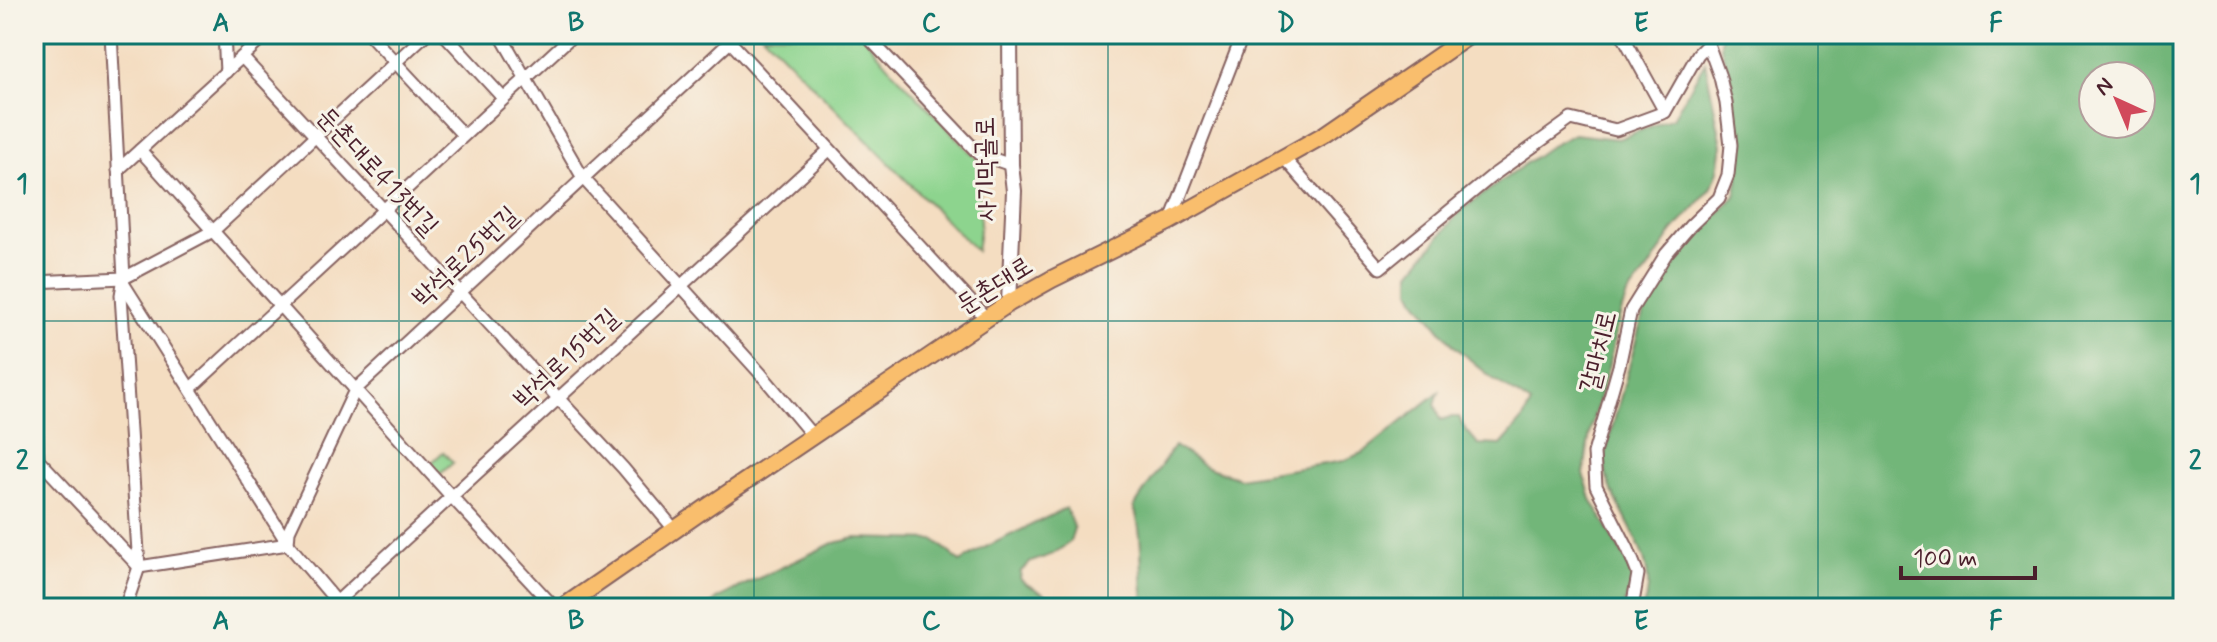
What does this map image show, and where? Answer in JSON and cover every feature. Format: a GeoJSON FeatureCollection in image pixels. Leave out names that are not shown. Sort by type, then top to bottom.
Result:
{"type":"FeatureCollection","features":[{"type":"Feature","properties":{"kind":"main road","name":"둔촌대로"},"geometry":{"type":"LineString","coordinates":[[562,608],[1009,303],[1170,221],[1324,135],[1471,34]]}},
{"type":"Feature","properties":{"kind":"street"},"geometry":{"type":"LineString","coordinates":[[111,34],[122,309],[139,567],[125,608]]}},
{"type":"Feature","properties":{"kind":"street"},"geometry":{"type":"LineString","coordinates":[[224,34],[226,72]]}},
{"type":"Feature","properties":{"kind":"street"},"geometry":{"type":"LineString","coordinates":[[118,170],[267,34]]}},
{"type":"Feature","properties":{"kind":"street"},"geometry":{"type":"LineString","coordinates":[[369,34],[463,135]]}},
{"type":"Feature","properties":{"kind":"street"},"geometry":{"type":"LineString","coordinates":[[34,282],[123,280],[213,231],[426,34]]}},
{"type":"Feature","properties":{"kind":"street"},"geometry":{"type":"LineString","coordinates":[[444,34],[503,98]]}},
{"type":"Feature","properties":{"kind":"street"},"geometry":{"type":"LineString","coordinates":[[500,34],[583,178],[761,374],[812,435]]}},
{"type":"Feature","properties":{"kind":"street"},"geometry":{"type":"LineString","coordinates":[[191,388],[574,34]]}},
{"type":"Feature","properties":{"kind":"street"},"geometry":{"type":"LineString","coordinates":[[865,34],[979,154],[1011,165]]}},
{"type":"Feature","properties":{"kind":"street","name":"사기막골로"},"geometry":{"type":"LineString","coordinates":[[1009,303],[1014,191],[1010,34]]}},
{"type":"Feature","properties":{"kind":"street"},"geometry":{"type":"LineString","coordinates":[[1170,221],[1243,34]]}},
{"type":"Feature","properties":{"kind":"street"},"geometry":{"type":"LineString","coordinates":[[1622,34],[1665,112]]}},
{"type":"Feature","properties":{"kind":"street"},"geometry":{"type":"LineString","coordinates":[[727,38],[986,318]]}},
{"type":"Feature","properties":{"kind":"street","name":"박석로25번길"},"geometry":{"type":"LineString","coordinates":[[288,544],[289,531],[355,390],[583,178],[727,38]]}},
{"type":"Feature","properties":{"kind":"street"},"geometry":{"type":"LineString","coordinates":[[1284,158],[1380,268],[1492,176],[1571,119],[1616,130],[1665,112],[1708,39]]}},
{"type":"Feature","properties":{"kind":"street","name":"갈마치로"},"geometry":{"type":"LineString","coordinates":[[1632,608],[1638,574],[1596,486],[1594,453],[1619,366],[1631,310],[1666,254],[1719,198],[1728,175],[1731,145],[1726,103],[1708,39]]}},
{"type":"Feature","properties":{"kind":"street","name":"둔촌대로413번길"},"geometry":{"type":"LineString","coordinates":[[242,57],[623,468],[674,529]]}},
{"type":"Feature","properties":{"kind":"street"},"geometry":{"type":"LineString","coordinates":[[140,150],[555,608]]}},
{"type":"Feature","properties":{"kind":"street","name":"박석로15번길"},"geometry":{"type":"LineString","coordinates":[[334,605],[829,150]]}},
{"type":"Feature","properties":{"kind":"street"},"geometry":{"type":"LineString","coordinates":[[123,280],[288,544],[334,605]]}},
{"type":"Feature","properties":{"kind":"street"},"geometry":{"type":"LineString","coordinates":[[34,386],[36,461],[139,567]]}},
{"type":"Feature","properties":{"kind":"street"},"geometry":{"type":"LineString","coordinates":[[139,567],[288,544]]}},
{"type":"Feature","properties":{"kind":"green space"},"geometry":{"type":"Polygon","coordinates":[[[762,34],[862,34],[978,160],[980,223],[976,251],[762,34]]]}},
{"type":"Feature","properties":{"kind":"green space"},"geometry":{"type":"Polygon","coordinates":[[[1721,34],[2183,34],[2183,608],[1642,608],[1648,592],[1644,559],[1606,475],[1604,458],[1645,308],[1676,257],[1735,196],[1739,175],[1732,89],[1721,47],[1721,34]]]}},
{"type":"Feature","properties":{"kind":"green space"},"geometry":{"type":"Polygon","coordinates":[[[1705,62],[1722,145],[1718,171],[1711,189],[1673,231],[1648,270],[1627,295],[1590,431],[1584,474],[1591,499],[1627,562],[1633,583],[1621,608],[1145,608],[1140,532],[1134,507],[1174,446],[1207,467],[1239,478],[1343,461],[1364,452],[1439,392],[1435,404],[1441,420],[1459,417],[1478,444],[1501,445],[1522,421],[1531,404],[1492,378],[1454,346],[1416,300],[1411,290],[1411,272],[1460,211],[1547,148],[1574,134],[1618,139],[1673,118],[1705,62]]]}},
{"type":"Feature","properties":{"kind":"green space"},"geometry":{"type":"Polygon","coordinates":[[[443,452],[453,463],[438,476],[429,465],[443,452]]]}},
{"type":"Feature","properties":{"kind":"green space"},"geometry":{"type":"Polygon","coordinates":[[[1066,508],[1074,528],[1070,542],[1053,554],[1031,562],[1021,571],[1020,579],[1061,603],[1064,608],[707,608],[738,588],[831,544],[855,538],[935,540],[960,562],[1066,508]]]}}]}
